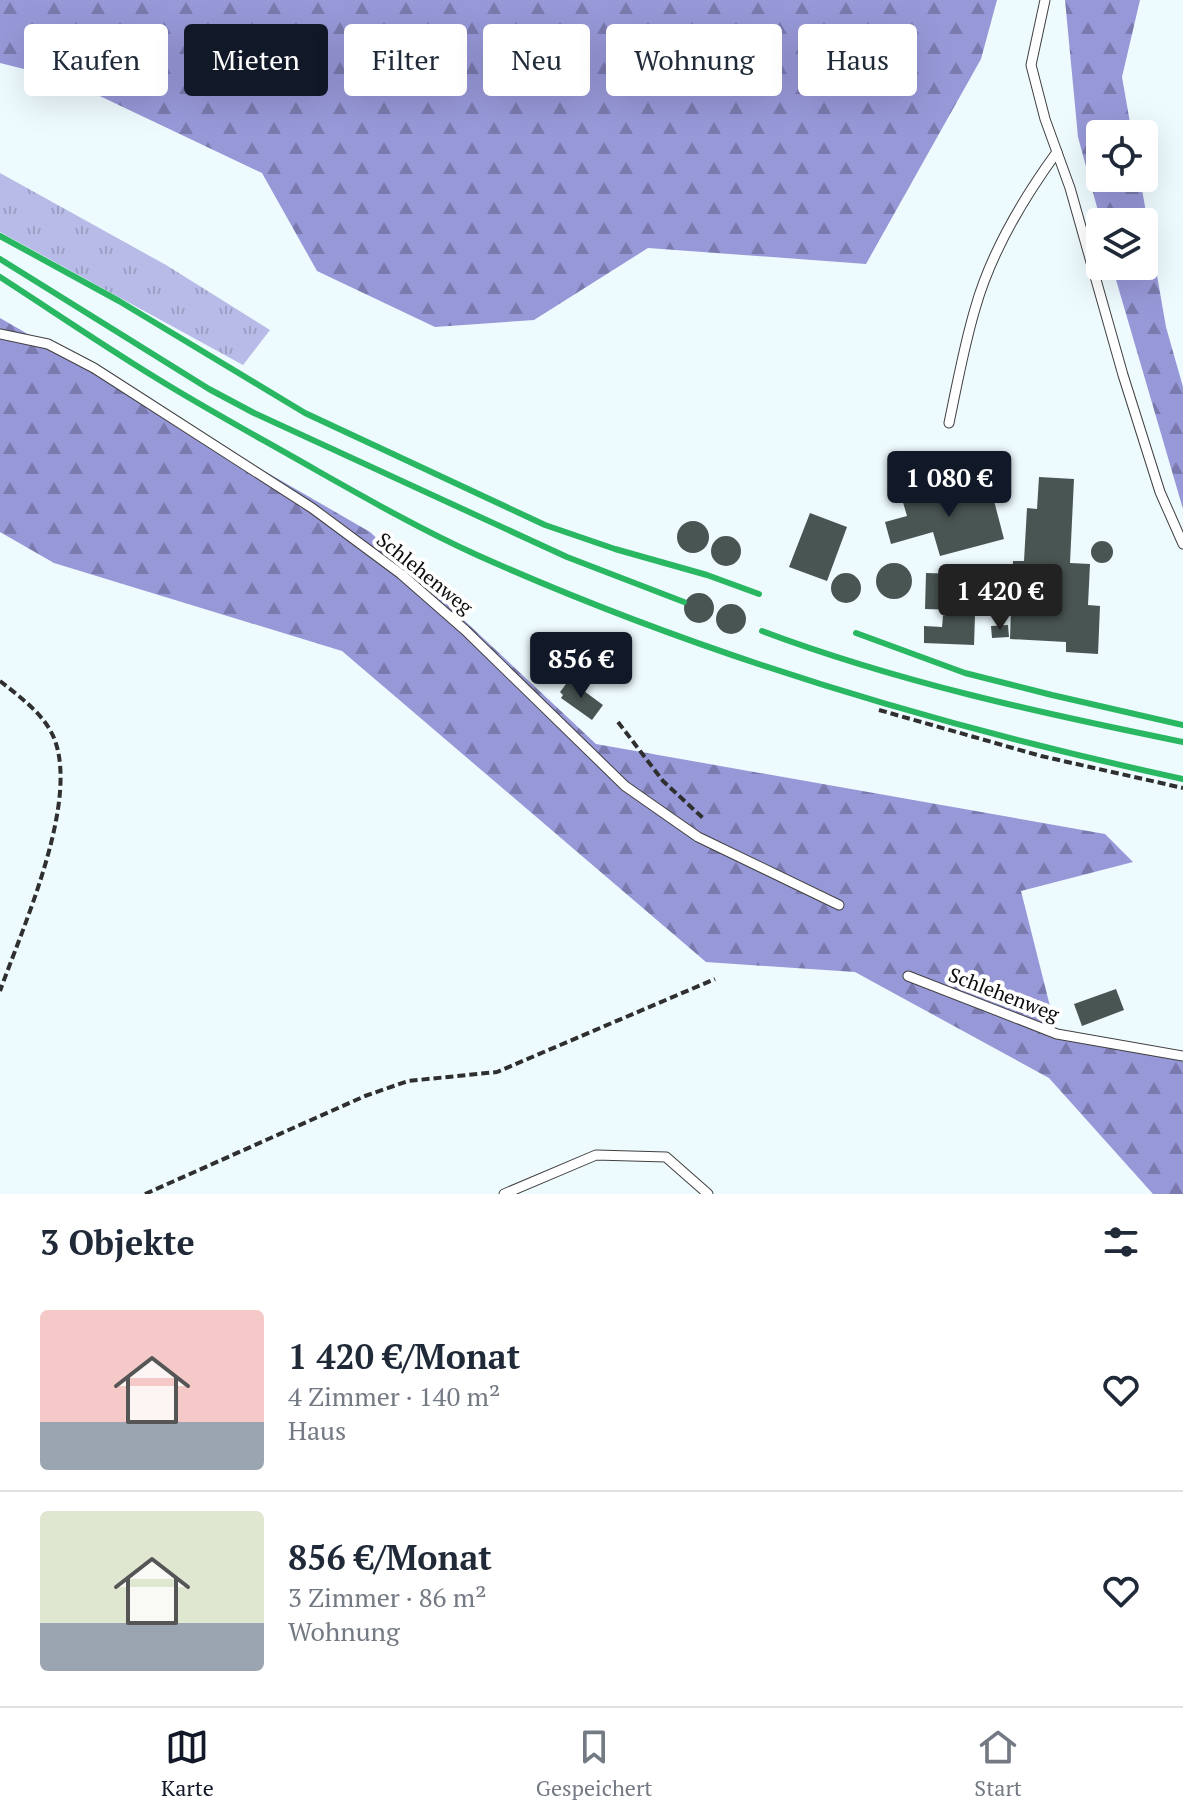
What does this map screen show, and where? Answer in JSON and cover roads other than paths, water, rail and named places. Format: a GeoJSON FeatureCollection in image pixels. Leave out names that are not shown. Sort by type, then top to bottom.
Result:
{"type":"FeatureCollection","features":[{"type":"Feature","properties":{"kind":"lane"},"geometry":{"type":"LineString","coordinates":[[1045,0],[1031,65],[1160,492],[1183,544]]}},
{"type":"Feature","properties":{"kind":"lane"},"geometry":{"type":"LineString","coordinates":[[949,423],[975,308],[1001,243],[1023,199],[1057,152]]}},
{"type":"Feature","properties":{"kind":"lane","name":"Schlehenweg"},"geometry":{"type":"LineString","coordinates":[[0,334],[48,344],[94,368],[312,508],[401,574],[465,630],[625,786],[698,837],[839,905]]}},
{"type":"Feature","properties":{"kind":"lane","name":"Schlehenweg"},"geometry":{"type":"LineString","coordinates":[[908,976],[1057,1034],[1183,1056]]}},
{"type":"Feature","properties":{"kind":"lane"},"geometry":{"type":"LineString","coordinates":[[504,1194],[596,1155],[666,1157],[708,1194]]}},
{"type":"Feature","properties":{"kind":"railway"},"geometry":{"type":"LineString","coordinates":[[0,236],[119,301],[305,413],[545,525],[759,594]]}},
{"type":"Feature","properties":{"kind":"railway"},"geometry":{"type":"LineString","coordinates":[[0,259],[209,389],[254,413],[567,557],[684,602]]}},
{"type":"Feature","properties":{"kind":"railway"},"geometry":{"type":"LineString","coordinates":[[0,277],[173,388],[416,525],[477,555],[649,625],[824,685],[1003,736],[1183,779]]}},
{"type":"Feature","properties":{"kind":"railway"},"geometry":{"type":"LineString","coordinates":[[762,631],[917,681],[1023,708],[1183,742]]}},
{"type":"Feature","properties":{"kind":"railway"},"geometry":{"type":"LineString","coordinates":[[856,633],[965,673],[1183,725]]}}]}
